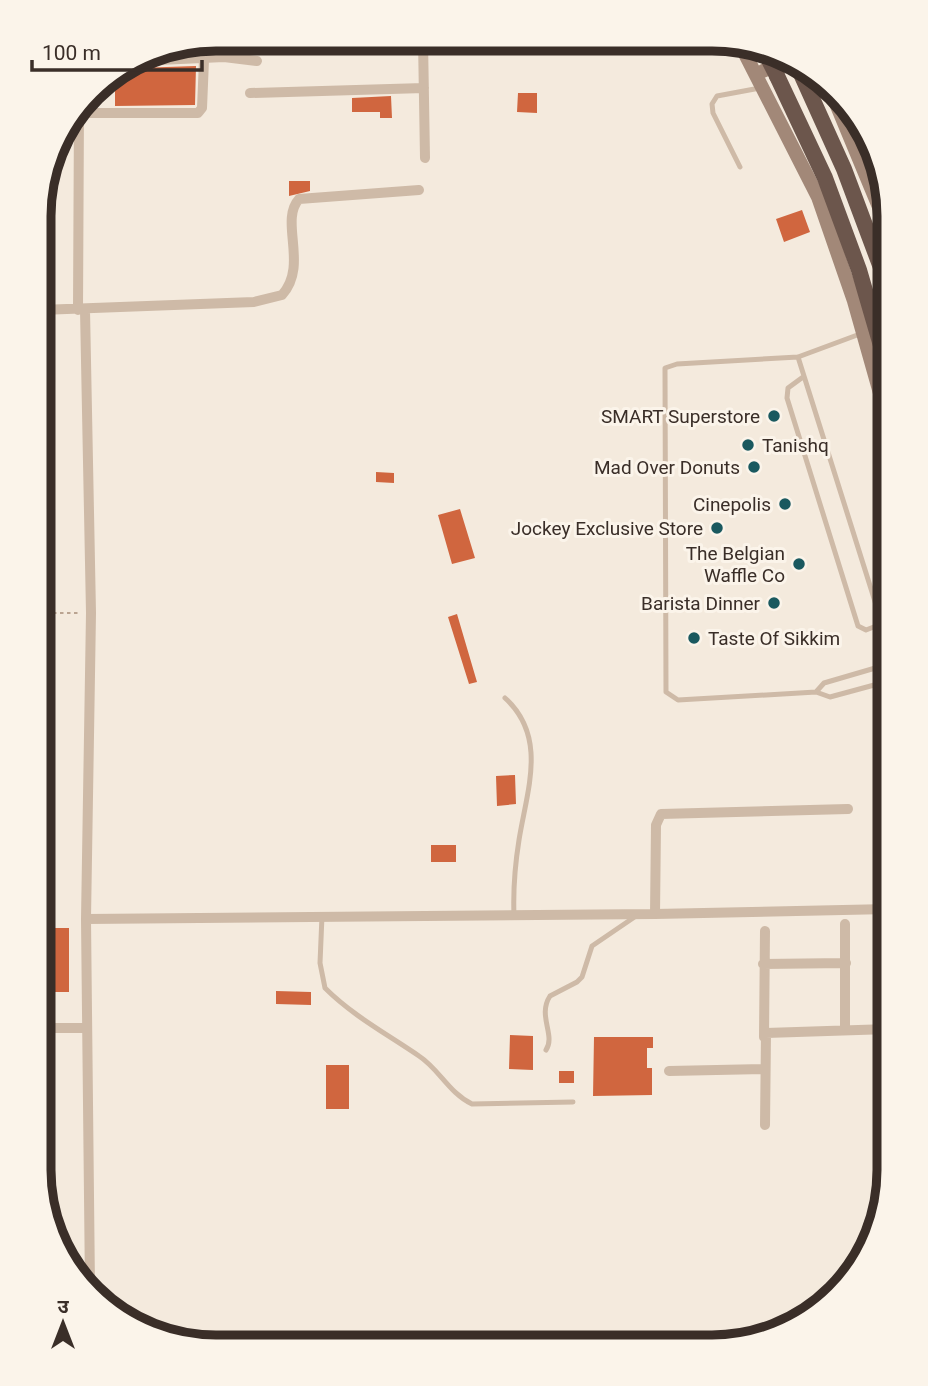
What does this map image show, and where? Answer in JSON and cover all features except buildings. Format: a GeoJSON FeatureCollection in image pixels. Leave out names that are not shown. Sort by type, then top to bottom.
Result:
{"type":"FeatureCollection","features":[{"type":"Feature","properties":{"kind":"highway"},"geometry":{"type":"LineString","coordinates":[[770,61],[825,178],[859,270],[877,332]]}},
{"type":"Feature","properties":{"kind":"highway"},"geometry":{"type":"LineString","coordinates":[[800,76],[844,169],[877,255]]}},
{"type":"Feature","properties":{"kind":"main road"},"geometry":{"type":"LineString","coordinates":[[745,54],[818,197],[877,383]]}},
{"type":"Feature","properties":{"kind":"main road"},"geometry":{"type":"LineString","coordinates":[[755,74],[783,67]]}},
{"type":"Feature","properties":{"kind":"main road"},"geometry":{"type":"LineString","coordinates":[[841,113],[874,183]]}},
{"type":"Feature","properties":{"kind":"street"},"geometry":{"type":"LineString","coordinates":[[423,51],[425,158]]}},
{"type":"Feature","properties":{"kind":"street"},"geometry":{"type":"LineString","coordinates":[[161,61],[224,57],[257,61]]}},
{"type":"Feature","properties":{"kind":"street"},"geometry":{"type":"LineString","coordinates":[[89,110],[198,113],[202,108],[204,60]]}},
{"type":"Feature","properties":{"kind":"street"},"geometry":{"type":"LineString","coordinates":[[250,93],[424,88]]}},
{"type":"Feature","properties":{"kind":"street"},"geometry":{"type":"LineString","coordinates":[[79,124],[90,613],[86,919],[90,1277]]}},
{"type":"Feature","properties":{"kind":"street"},"geometry":{"type":"LineString","coordinates":[[51,310],[254,302],[282,295],[293,277],[293,216],[299,199],[419,190]]}},
{"type":"Feature","properties":{"kind":"street"},"geometry":{"type":"LineString","coordinates":[[655,914],[656,825],[661,814],[848,809]]}},
{"type":"Feature","properties":{"kind":"street"},"geometry":{"type":"LineString","coordinates":[[86,919],[877,909]]}},
{"type":"Feature","properties":{"kind":"street"},"geometry":{"type":"LineString","coordinates":[[845,924],[845,1030]]}},
{"type":"Feature","properties":{"kind":"street"},"geometry":{"type":"LineString","coordinates":[[765,931],[765,1125]]}},
{"type":"Feature","properties":{"kind":"street"},"geometry":{"type":"LineString","coordinates":[[763,964],[846,963]]}},
{"type":"Feature","properties":{"kind":"street"},"geometry":{"type":"LineString","coordinates":[[51,1028],[87,1028]]}},
{"type":"Feature","properties":{"kind":"street"},"geometry":{"type":"LineString","coordinates":[[764,1037],[772,1031],[877,1029]]}},
{"type":"Feature","properties":{"kind":"street"},"geometry":{"type":"LineString","coordinates":[[669,1071],[765,1069]]}},
{"type":"Feature","properties":{"kind":"lane"},"geometry":{"type":"LineString","coordinates":[[740,167],[713,113],[712,104],[717,96],[763,88]]}},
{"type":"Feature","properties":{"kind":"lane"},"geometry":{"type":"LineString","coordinates":[[863,333],[798,357],[677,364],[665,369],[662,374],[666,692],[668,696],[678,700],[816,692],[830,697],[877,684]]}},
{"type":"Feature","properties":{"kind":"lane"},"geometry":{"type":"LineString","coordinates":[[798,357],[877,595]]}},
{"type":"Feature","properties":{"kind":"lane"},"geometry":{"type":"LineString","coordinates":[[803,377],[788,388],[787,398],[858,626],[866,629],[877,625]]}},
{"type":"Feature","properties":{"kind":"lane"},"geometry":{"type":"LineString","coordinates":[[816,692],[824,683],[877,668]]}},
{"type":"Feature","properties":{"kind":"lane"},"geometry":{"type":"LineString","coordinates":[[505,698],[518,709],[525,724],[533,767],[515,865],[514,915]]}},
{"type":"Feature","properties":{"kind":"lane"},"geometry":{"type":"LineString","coordinates":[[546,1050],[549,1039],[544,1010],[550,996],[582,977],[589,950],[595,943],[639,914]]}},
{"type":"Feature","properties":{"kind":"lane"},"geometry":{"type":"LineString","coordinates":[[322,916],[320,963],[325,988],[392,1041],[420,1056],[460,1098],[472,1104],[573,1102]]}},
{"type":"Feature","properties":{"kind":"path"},"geometry":{"type":"LineString","coordinates":[[51,613],[90,613]]}},
{"type":"Feature","properties":{"kind":"place","name":"SMART Superstore"},"geometry":{"type":"Point","coordinates":[774,416]}},
{"type":"Feature","properties":{"kind":"place","name":"Tanishq"},"geometry":{"type":"Point","coordinates":[748,445]}},
{"type":"Feature","properties":{"kind":"place","name":"Mad Over Donuts"},"geometry":{"type":"Point","coordinates":[754,467]}},
{"type":"Feature","properties":{"kind":"place","name":"Cinepolis"},"geometry":{"type":"Point","coordinates":[785,504]}},
{"type":"Feature","properties":{"kind":"place","name":"Jockey Exclusive Store"},"geometry":{"type":"Point","coordinates":[717,528]}},
{"type":"Feature","properties":{"kind":"place","name":"The Belgian Waffle Co"},"geometry":{"type":"Point","coordinates":[799,564]}},
{"type":"Feature","properties":{"kind":"place","name":"Barista Dinner"},"geometry":{"type":"Point","coordinates":[774,603]}},
{"type":"Feature","properties":{"kind":"place","name":"Taste Of Sikkim"},"geometry":{"type":"Point","coordinates":[694,638]}}]}
